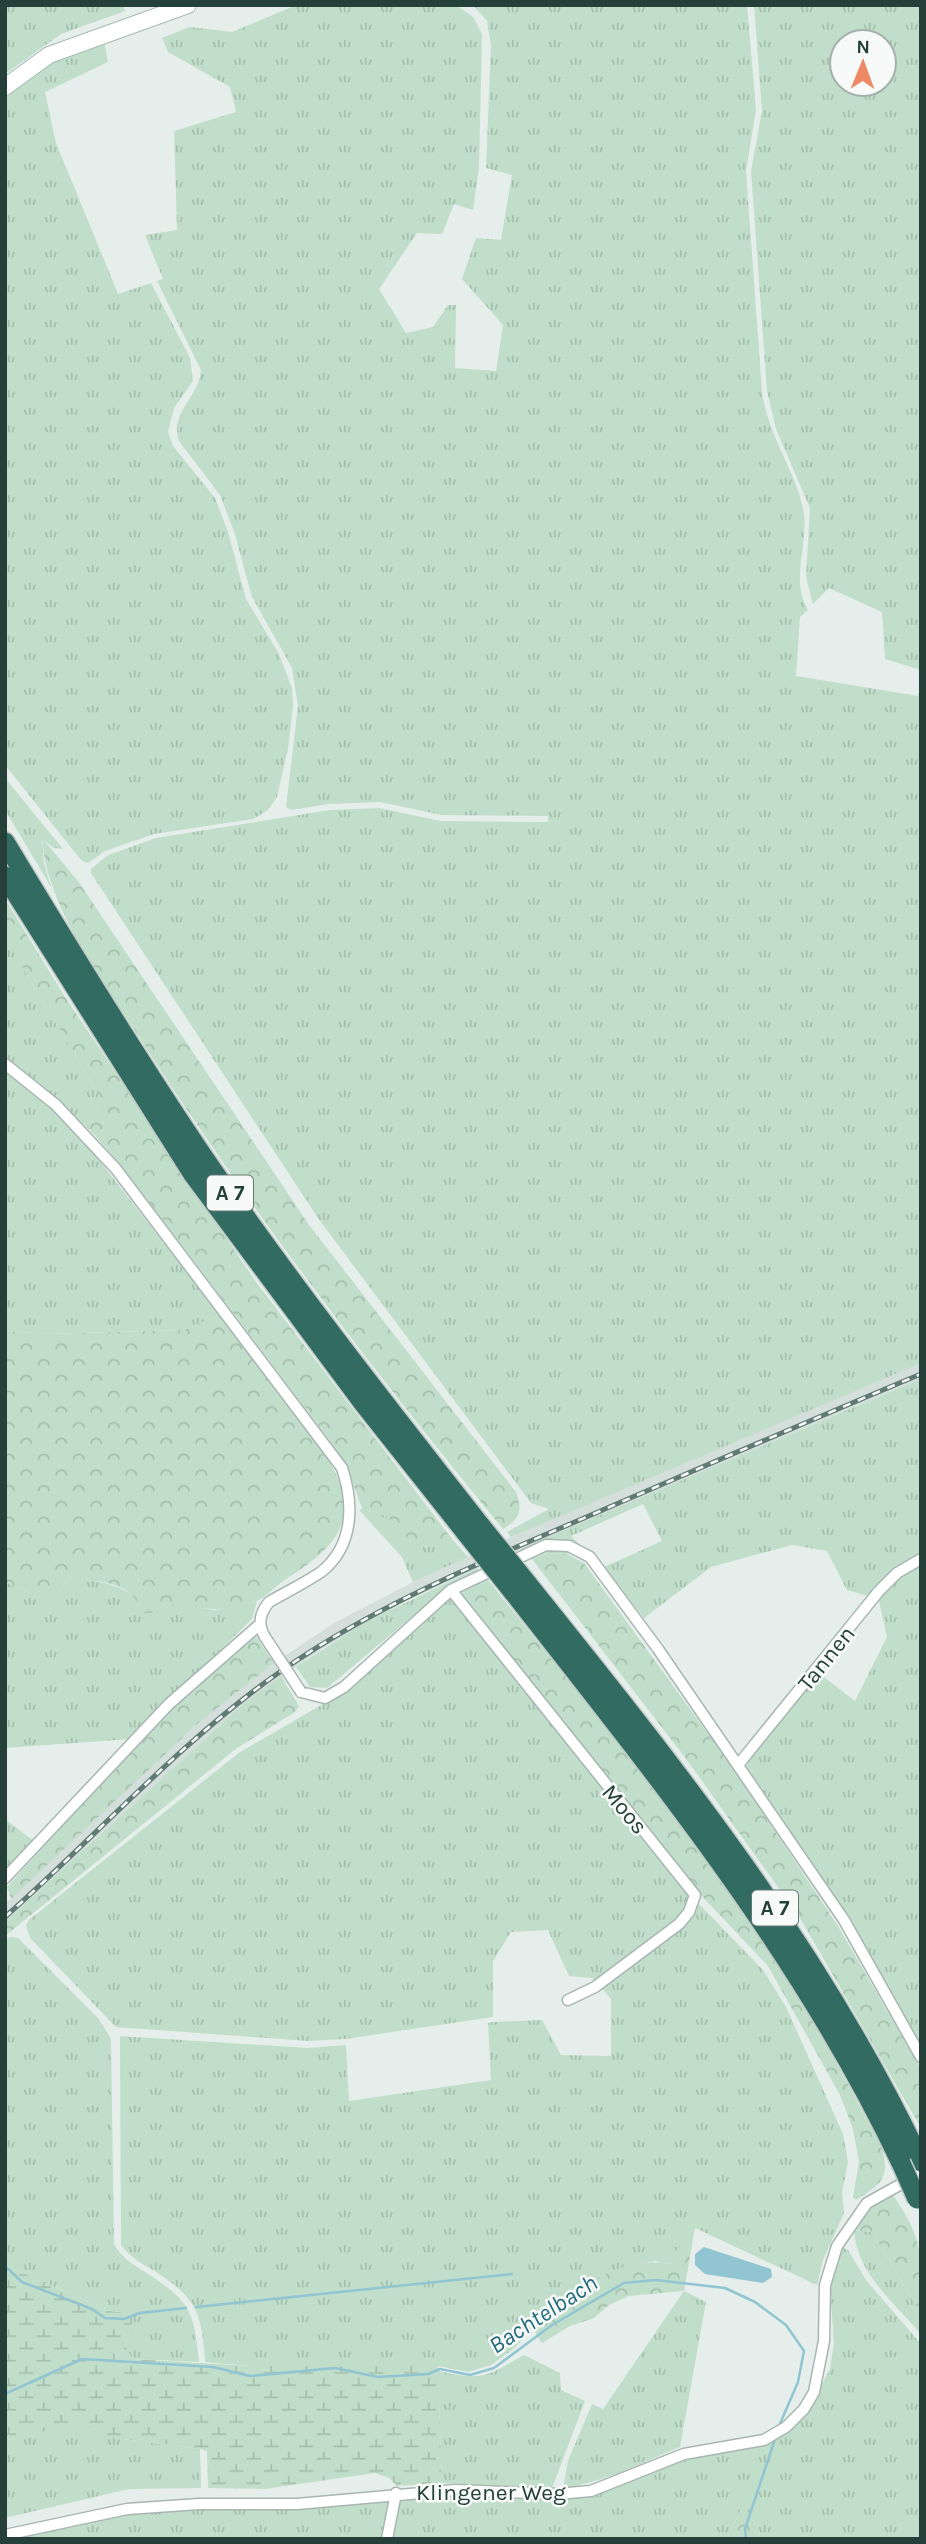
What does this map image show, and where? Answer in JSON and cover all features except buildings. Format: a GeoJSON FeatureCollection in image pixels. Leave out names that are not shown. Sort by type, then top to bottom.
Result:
{"type":"FeatureCollection","features":[{"type":"Feature","properties":{"kind":"highway","name":"A 7"},"geometry":{"type":"LineString","coordinates":[[5,842],[88,978],[203,1156],[474,1529]]}},
{"type":"Feature","properties":{"kind":"highway","name":"A 7"},"geometry":{"type":"LineString","coordinates":[[5,876],[72,988],[192,1173],[299,1318],[520,1587],[672,1766],[789,1928],[848,2023],[915,2163],[919,2203]]}},
{"type":"Feature","properties":{"kind":"street"},"geometry":{"type":"LineString","coordinates":[[5,87],[57,51],[188,5]]}},
{"type":"Feature","properties":{"kind":"street"},"geometry":{"type":"LineString","coordinates":[[5,1064],[56,1105],[116,1169],[342,1468],[348,1486],[352,1518],[343,1542],[321,1572],[269,1602],[259,1625],[169,1704],[5,1878]]}},
{"type":"Feature","properties":{"kind":"street"},"geometry":{"type":"LineString","coordinates":[[259,1625],[301,1692],[325,1698],[344,1687],[451,1590],[546,1545],[569,1546],[590,1557],[844,1920],[921,2057]]}},
{"type":"Feature","properties":{"kind":"street","name":"Tannen"},"geometry":{"type":"LineString","coordinates":[[738,1765],[879,1591],[897,1573],[921,1559]]}},
{"type":"Feature","properties":{"kind":"street","name":"Moos"},"geometry":{"type":"LineString","coordinates":[[451,1590],[695,1895],[689,1912],[679,1924],[595,1987],[568,2000]]}},
{"type":"Feature","properties":{"kind":"street","name":"Klingener Weg"},"geometry":{"type":"LineString","coordinates":[[5,2535],[127,2509],[199,2504],[297,2504],[396,2493],[455,2490],[556,2494],[591,2491],[684,2454],[764,2440],[782,2430],[804,2409],[814,2392],[824,2341],[825,2285],[837,2246],[866,2203],[915,2163]]}},
{"type":"Feature","properties":{"kind":"street"},"geometry":{"type":"LineString","coordinates":[[387,2539],[396,2493]]}},
{"type":"Feature","properties":{"kind":"shaded area"},"geometry":{"type":"Polygon","coordinates":[[[921,1363],[921,1379],[477,1568],[406,1601],[323,1648],[242,1705],[5,1922],[5,1904],[196,1725],[274,1663],[334,1623],[413,1582],[588,1502],[921,1363]]]}},
{"type":"Feature","properties":{"kind":"green space"},"geometry":{"type":"Polygon","coordinates":[[[5,5],[123,5],[125,11],[61,34],[5,74],[5,5]]]}},
{"type":"Feature","properties":{"kind":"green space"},"geometry":{"type":"Polygon","coordinates":[[[297,5],[456,5],[473,17],[482,34],[479,167],[473,210],[454,204],[442,234],[417,233],[379,289],[406,333],[433,327],[448,305],[456,305],[455,368],[496,371],[503,325],[462,279],[476,238],[501,240],[512,175],[486,168],[491,45],[487,21],[473,5],[747,5],[756,110],[746,171],[762,392],[770,424],[801,499],[805,526],[800,587],[808,610],[800,617],[796,676],[918,696],[921,685],[921,1363],[511,1537],[507,1532],[549,1509],[531,1503],[318,1218],[91,873],[91,869],[108,855],[156,838],[330,810],[379,808],[441,821],[548,822],[548,816],[442,815],[380,802],[329,804],[291,810],[286,807],[298,706],[292,668],[252,597],[234,531],[220,495],[179,441],[178,422],[199,380],[201,370],[157,281],[163,279],[145,235],[177,230],[174,131],[236,112],[230,87],[168,52],[162,38],[190,27],[232,32],[297,5]]]}},
{"type":"Feature","properties":{"kind":"green space"},"geometry":{"type":"Polygon","coordinates":[[[754,5],[921,5],[921,670],[885,659],[882,612],[829,588],[813,604],[806,577],[810,508],[776,429],[767,391],[751,171],[762,111],[754,5]]]}},
{"type":"Feature","properties":{"kind":"green space"},"geometry":{"type":"Polygon","coordinates":[[[104,40],[108,62],[45,92],[56,143],[118,294],[151,283],[190,358],[193,381],[174,408],[168,432],[173,446],[215,498],[228,532],[246,599],[279,654],[292,688],[293,707],[288,749],[277,797],[268,810],[253,819],[154,834],[105,851],[88,863],[82,861],[5,765],[5,95],[53,61],[104,40]]]}},
{"type":"Feature","properties":{"kind":"green space"},"geometry":{"type":"Polygon","coordinates":[[[5,778],[63,849],[54,848],[42,839],[44,863],[51,887],[5,810],[5,778]]]}},
{"type":"Feature","properties":{"kind":"green space"},"geometry":{"type":"Polygon","coordinates":[[[42,838],[78,881],[309,1225],[516,1492],[519,1513],[503,1529],[315,1290],[183,1104],[79,944],[54,891],[42,838]]]}},
{"type":"Feature","properties":{"kind":"green space"},"geometry":{"type":"Polygon","coordinates":[[[5,899],[65,997],[256,1282],[452,1539],[439,1546],[415,1547],[387,1516],[362,1508],[346,1465],[328,1438],[121,1165],[90,1130],[100,1097],[5,938],[5,899]]]}},
{"type":"Feature","properties":{"kind":"green space"},"geometry":{"type":"Polygon","coordinates":[[[5,938],[100,1097],[90,1130],[5,1058],[5,938]]]}},
{"type":"Feature","properties":{"kind":"green space"},"geometry":{"type":"Polygon","coordinates":[[[5,1071],[53,1109],[84,1141],[220,1315],[184,1330],[46,1334],[5,1331],[5,1071]]]}},
{"type":"Feature","properties":{"kind":"green space"},"geometry":{"type":"Polygon","coordinates":[[[220,1315],[296,1410],[332,1465],[342,1490],[345,1510],[338,1532],[325,1550],[263,1597],[233,1608],[200,1608],[166,1603],[153,1613],[144,1613],[131,1594],[122,1588],[69,1577],[52,1603],[5,1582],[5,1331],[46,1334],[184,1330],[220,1315]]]}},
{"type":"Feature","properties":{"kind":"green space"},"geometry":{"type":"Polygon","coordinates":[[[921,1379],[921,1555],[871,1597],[847,1590],[827,1551],[792,1545],[711,1567],[644,1618],[604,1567],[662,1541],[643,1504],[571,1536],[579,1544],[567,1554],[547,1553],[532,1559],[520,1549],[921,1379]]]}},
{"type":"Feature","properties":{"kind":"green space"},"geometry":{"type":"Polygon","coordinates":[[[362,1508],[387,1516],[415,1547],[439,1546],[452,1539],[468,1557],[413,1582],[402,1557],[360,1511],[362,1508]]]}},
{"type":"Feature","properties":{"kind":"green space"},"geometry":{"type":"Polygon","coordinates":[[[547,1553],[567,1554],[584,1563],[735,1771],[838,1926],[921,2069],[921,2128],[800,1918],[687,1760],[532,1559],[547,1553]]]}},
{"type":"Feature","properties":{"kind":"green space"},"geometry":{"type":"Polygon","coordinates":[[[921,1562],[921,2046],[849,1917],[747,1767],[748,1760],[820,1674],[855,1701],[887,1637],[878,1597],[898,1576],[921,1562]]]}},
{"type":"Feature","properties":{"kind":"green space"},"geometry":{"type":"Polygon","coordinates":[[[477,1568],[479,1571],[438,1595],[327,1688],[310,1687],[296,1667],[364,1623],[477,1568]]]}},
{"type":"Feature","properties":{"kind":"green space"},"geometry":{"type":"Polygon","coordinates":[[[69,1577],[115,1586],[143,1603],[153,1613],[166,1603],[214,1610],[257,1602],[252,1619],[130,1739],[5,1748],[5,1582],[52,1603],[69,1577]]]}},
{"type":"Feature","properties":{"kind":"green space"},"geometry":{"type":"Polygon","coordinates":[[[488,1580],[631,1758],[700,1849],[766,1943],[797,1993],[881,2146],[885,2165],[882,2179],[856,2200],[853,2197],[859,2162],[853,2129],[840,2095],[768,1966],[698,1892],[463,1597],[461,1590],[488,1580]]]}},
{"type":"Feature","properties":{"kind":"green space"},"geometry":{"type":"Polygon","coordinates":[[[445,1602],[457,1602],[689,1892],[687,1904],[679,1917],[653,1942],[596,1982],[592,1978],[569,1976],[548,1930],[511,1932],[493,1961],[493,2017],[345,2039],[308,2041],[116,2027],[30,1938],[26,1925],[29,1920],[240,1752],[330,1700],[445,1602]]]}},
{"type":"Feature","properties":{"kind":"green space"},"geometry":{"type":"Polygon","coordinates":[[[255,1635],[274,1663],[196,1725],[11,1899],[7,1887],[97,1788],[220,1660],[255,1635]]]}},
{"type":"Feature","properties":{"kind":"green space"},"geometry":{"type":"Polygon","coordinates":[[[281,1676],[299,1706],[295,1712],[237,1748],[5,1936],[5,1922],[242,1705],[281,1676]]]}},
{"type":"Feature","properties":{"kind":"green space"},"geometry":{"type":"Polygon","coordinates":[[[5,1819],[35,1842],[5,1873],[5,1819]]]}},
{"type":"Feature","properties":{"kind":"green space"},"geometry":{"type":"Polygon","coordinates":[[[700,1905],[763,1970],[786,2007],[843,2134],[848,2162],[842,2193],[844,2213],[823,2260],[817,2285],[695,2228],[679,2246],[670,2264],[655,2261],[621,2268],[538,2325],[512,2350],[491,2365],[468,2372],[438,2366],[250,2366],[205,2362],[198,2317],[187,2297],[134,2258],[121,2245],[120,2036],[308,2048],[346,2045],[349,2101],[491,2080],[488,2023],[493,2022],[542,2020],[561,2055],[611,2056],[611,1999],[601,1987],[695,1906],[700,1905]]]}},
{"type":"Feature","properties":{"kind":"green space"},"geometry":{"type":"Polygon","coordinates":[[[10,1937],[18,1938],[99,2019],[111,2039],[114,2244],[126,2259],[170,2289],[186,2307],[194,2329],[199,2362],[132,2359],[125,2346],[133,2320],[118,2311],[109,2311],[5,2265],[5,1941],[10,1937]]]}},
{"type":"Feature","properties":{"kind":"green space"},"geometry":{"type":"Polygon","coordinates":[[[892,2194],[916,2238],[921,2264],[921,2314],[872,2232],[854,2230],[867,2209],[892,2194]]]}},
{"type":"Feature","properties":{"kind":"green space"},"geometry":{"type":"Polygon","coordinates":[[[695,2228],[684,2291],[629,2296],[609,2305],[594,2318],[570,2326],[542,2343],[533,2329],[562,2303],[612,2271],[631,2265],[670,2264],[679,2246],[695,2228]]]}},
{"type":"Feature","properties":{"kind":"green space"},"geometry":{"type":"Polygon","coordinates":[[[854,2230],[872,2232],[921,2314],[921,2334],[888,2299],[869,2273],[856,2245],[854,2230]]]}},
{"type":"Feature","properties":{"kind":"green space"},"geometry":{"type":"Polygon","coordinates":[[[839,2250],[848,2250],[866,2280],[921,2344],[921,2539],[760,2539],[758,2521],[742,2507],[727,2539],[390,2539],[399,2496],[592,2496],[684,2458],[763,2445],[786,2434],[817,2394],[830,2369],[834,2343],[830,2285],[839,2250]]]}},
{"type":"Feature","properties":{"kind":"green space"},"geometry":{"type":"Polygon","coordinates":[[[5,2265],[109,2311],[131,2313],[133,2320],[125,2346],[133,2359],[250,2366],[438,2366],[442,2483],[397,2486],[389,2478],[375,2473],[265,2489],[208,2488],[207,2451],[200,2449],[115,2438],[80,2423],[5,2441],[5,2265]]]}},
{"type":"Feature","properties":{"kind":"green space"},"geometry":{"type":"Polygon","coordinates":[[[684,2291],[706,2302],[680,2447],[609,2477],[563,2488],[568,2461],[592,2404],[603,2409],[684,2291]]]}},
{"type":"Feature","properties":{"kind":"green space"},"geometry":{"type":"Polygon","coordinates":[[[524,2355],[560,2373],[561,2390],[585,2401],[552,2488],[442,2483],[438,2371],[465,2376],[483,2375],[524,2355]]]}},
{"type":"Feature","properties":{"kind":"green space"},"geometry":{"type":"Polygon","coordinates":[[[80,2422],[115,2438],[200,2449],[201,2488],[129,2489],[5,2518],[5,2441],[80,2422]]]}},
{"type":"Feature","properties":{"kind":"green space"},"geometry":{"type":"Polygon","coordinates":[[[392,2497],[384,2539],[12,2539],[127,2511],[392,2497]]]}},
{"type":"Feature","properties":{"kind":"green space"},"geometry":{"type":"Polygon","coordinates":[[[742,2507],[758,2521],[760,2539],[727,2539],[742,2507]]]}},
{"type":"Feature","properties":{"kind":"water"},"geometry":{"type":"Polygon","coordinates":[[[704,2247],[771,2269],[772,2277],[763,2283],[705,2274],[695,2265],[695,2254],[704,2247]]]}},
{"type":"Feature","properties":{"kind":"waterway"},"geometry":{"type":"LineString","coordinates":[[5,2266],[22,2282],[92,2309],[105,2318],[124,2319],[140,2313],[186,2308]]}},
{"type":"Feature","properties":{"kind":"waterway"},"geometry":{"type":"LineString","coordinates":[[196,2307],[512,2274]]}},
{"type":"Feature","properties":{"kind":"waterway","name":"Bachtelbach"},"geometry":{"type":"LineString","coordinates":[[5,2394],[82,2359],[213,2367],[250,2376],[335,2368],[378,2377],[428,2374],[440,2369],[470,2375],[494,2368],[552,2325],[624,2283],[656,2280],[725,2288],[755,2302],[786,2325],[804,2351],[798,2382],[779,2426]]}},
{"type":"Feature","properties":{"kind":"waterway","name":"Bachtelbach"},"geometry":{"type":"LineString","coordinates":[[746,2539],[745,2529],[775,2439]]}},
{"type":"Feature","properties":{"kind":"railway"},"geometry":{"type":"LineString","coordinates":[[5,1917],[210,1726],[284,1669],[321,1645],[436,1583],[921,1374]]}}]}
